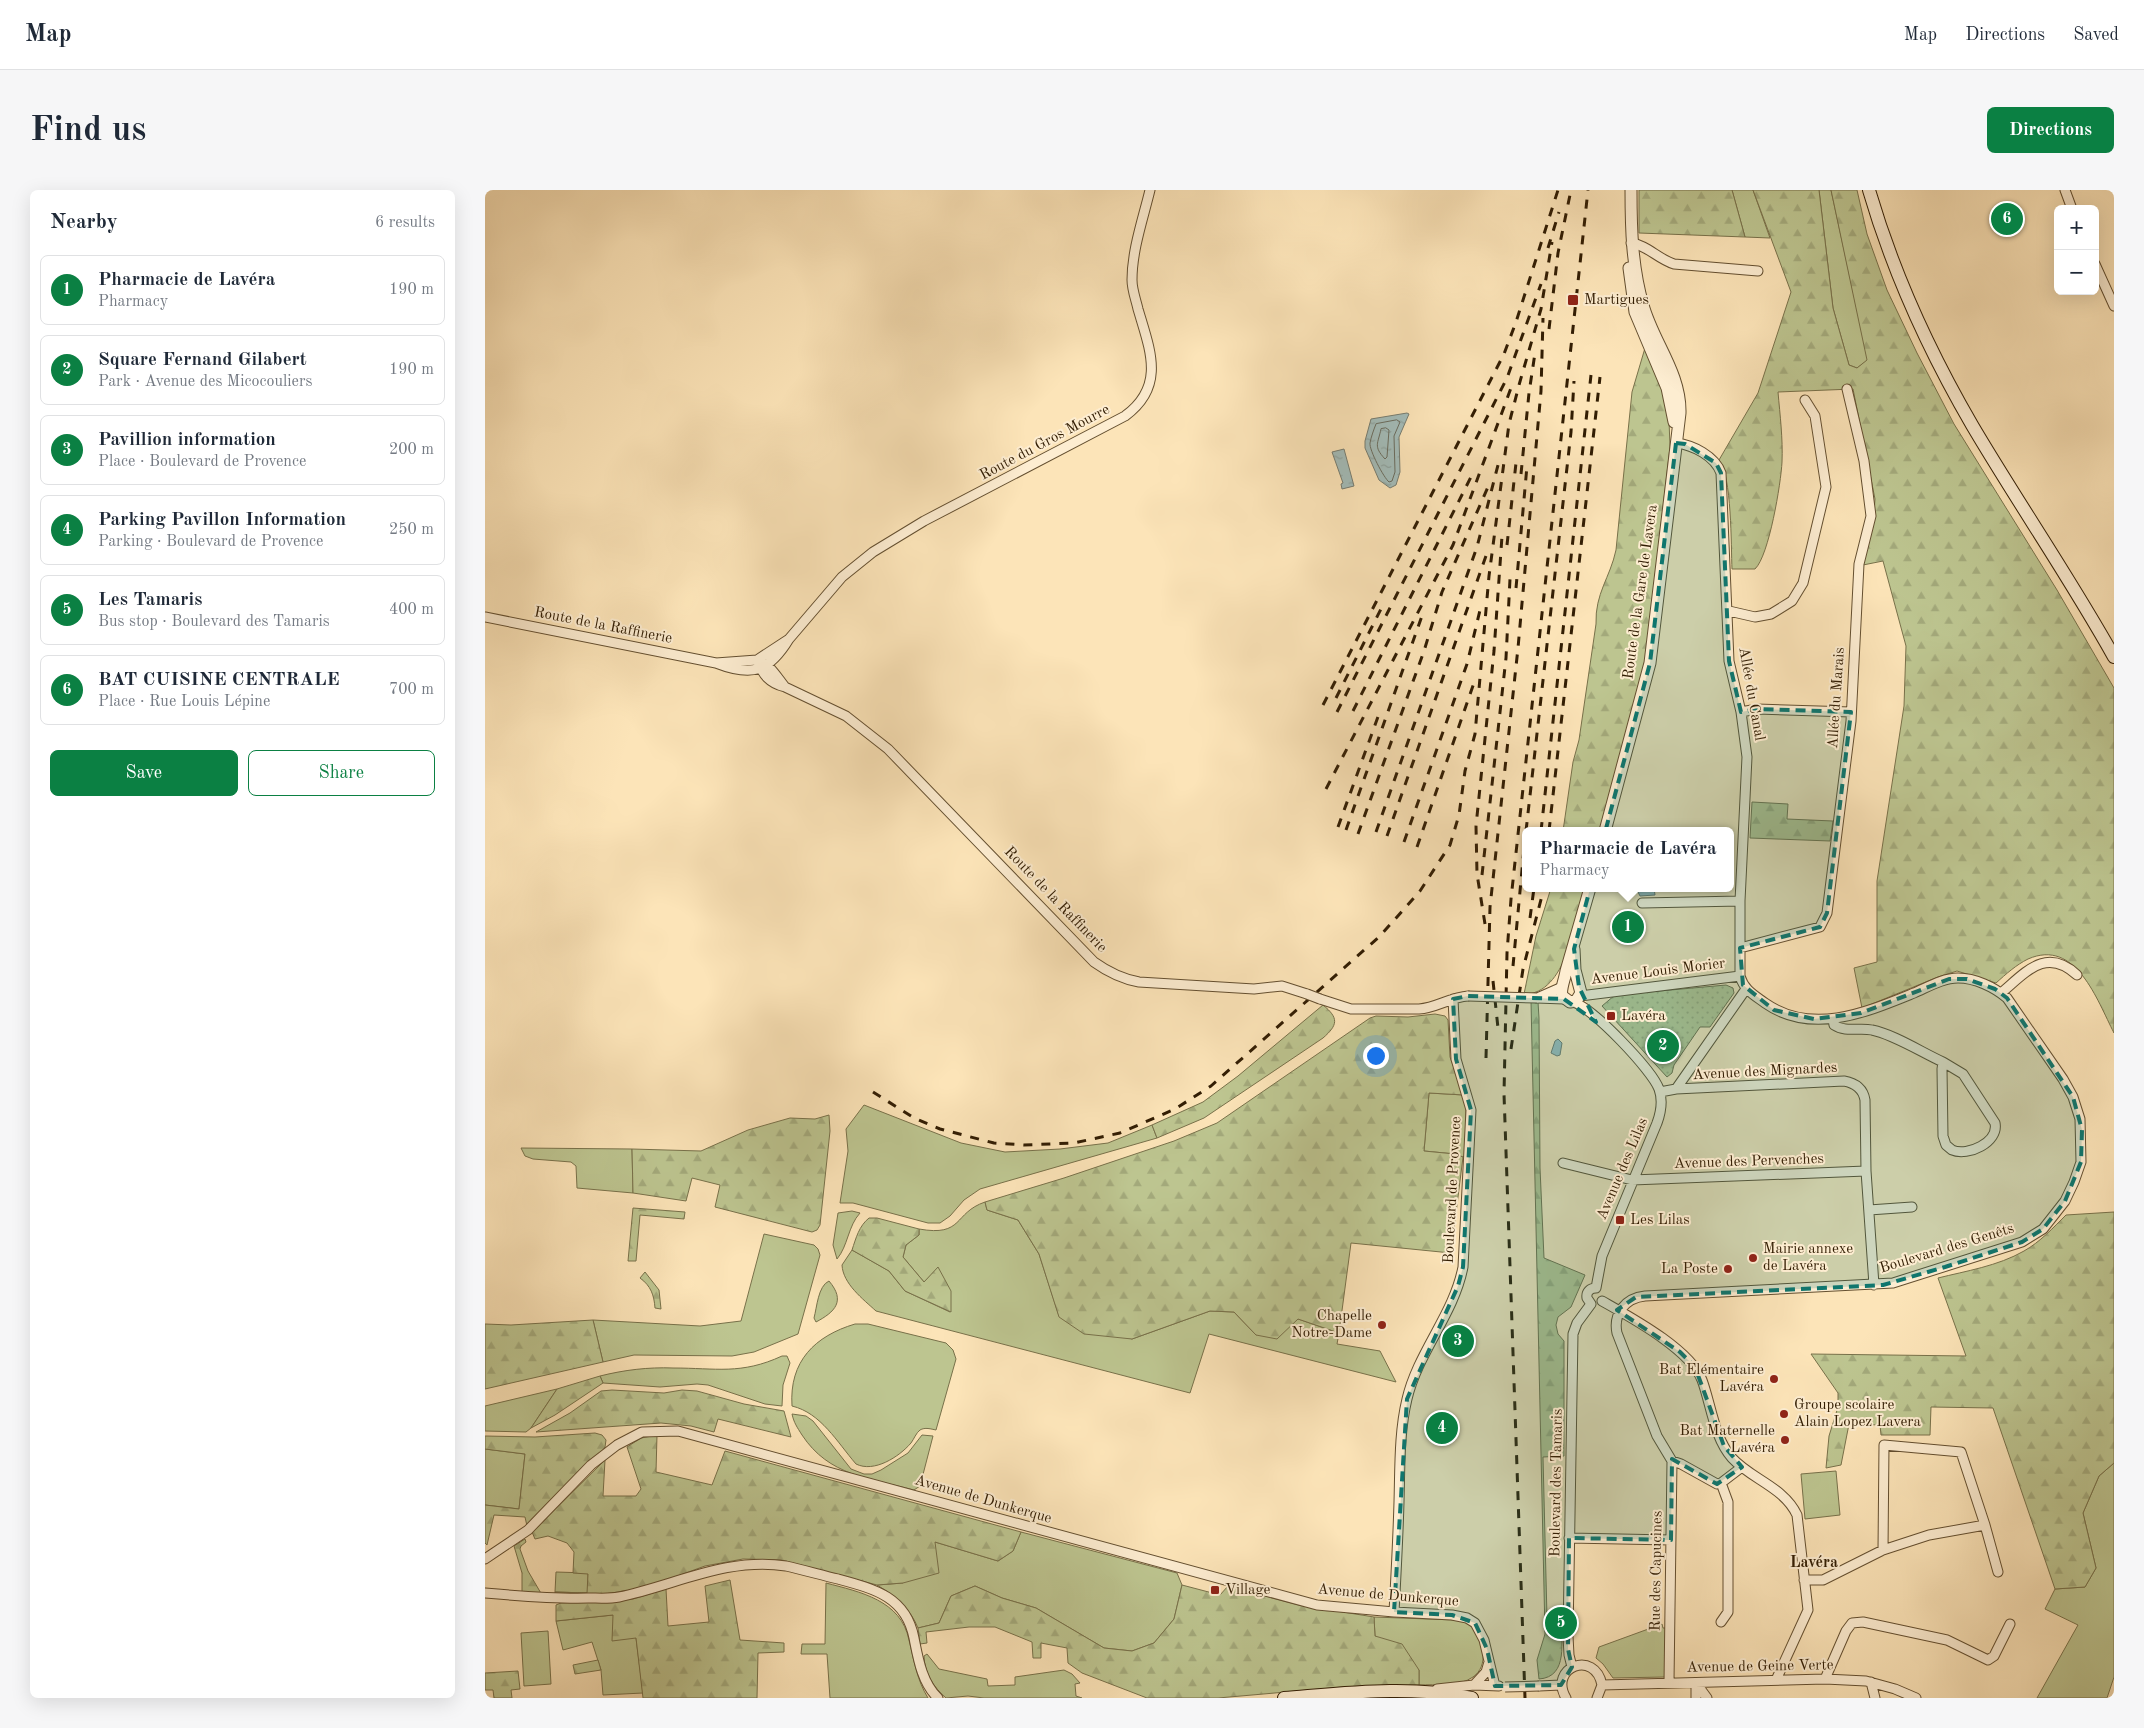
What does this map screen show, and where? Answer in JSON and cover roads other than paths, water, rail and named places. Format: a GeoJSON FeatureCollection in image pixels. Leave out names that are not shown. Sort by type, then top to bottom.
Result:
{"type":"FeatureCollection","features":[{"type":"Feature","properties":{"kind":"main road"},"geometry":{"type":"LineString","coordinates":[[1869,190],[1907,296],[1937,360],[1972,424],[2114,657]]}},
{"type":"Feature","properties":{"kind":"main road"},"geometry":{"type":"LineString","coordinates":[[1877,190],[1885,236]]}},
{"type":"Feature","properties":{"kind":"main road"},"geometry":{"type":"LineString","coordinates":[[1284,1698],[1376,1690],[1427,1691],[1472,1698]]}},
{"type":"Feature","properties":{"kind":"street","name":"Route du Gros Mourre"},"geometry":{"type":"LineString","coordinates":[[762,664],[779,656],[789,639],[842,577],[873,552],[924,521],[1125,416],[1140,402],[1150,384],[1153,365],[1132,282],[1134,260],[1150,190]]}},
{"type":"Feature","properties":{"kind":"street","name":"Route de la Gare de Lavera"},"geometry":{"type":"LineString","coordinates":[[1606,827],[1650,663],[1680,404],[1677,385],[1643,304],[1631,243],[1631,190]]}},
{"type":"Feature","properties":{"kind":"street"},"geometry":{"type":"LineString","coordinates":[[2065,190],[2071,205]]}},
{"type":"Feature","properties":{"kind":"street"},"geometry":{"type":"LineString","coordinates":[[1631,243],[1640,245],[1667,262],[1674,264],[1758,271]]}},
{"type":"Feature","properties":{"kind":"street"},"geometry":{"type":"LineString","coordinates":[[2099,273],[2114,306]]}},
{"type":"Feature","properties":{"kind":"street","name":"Allée du Marais"},"geometry":{"type":"LineString","coordinates":[[1740,948],[1819,927],[1827,913],[1851,712],[1859,564],[1871,516],[1864,461],[1847,389]]}},
{"type":"Feature","properties":{"kind":"street"},"geometry":{"type":"LineString","coordinates":[[1729,611],[1755,616],[1771,614],[1792,601],[1803,583],[1826,487],[1815,416],[1805,400]]}},
{"type":"Feature","properties":{"kind":"street","name":"Allée du Canal"},"geometry":{"type":"LineString","coordinates":[[1676,443],[1689,445],[1704,454],[1716,463],[1721,473],[1729,611],[1729,661],[1741,712],[1747,757],[1740,976]]}},
{"type":"Feature","properties":{"kind":"street","name":"Route de la Raffinerie"},"geometry":{"type":"LineString","coordinates":[[485,617],[715,663],[762,664],[767,678],[773,683],[846,716],[888,749],[1094,962],[1103,969],[1127,980],[1254,989],[1282,986],[1351,1009],[1430,1008],[1453,999],[1468,996],[1537,998],[1571,992]]}},
{"type":"Feature","properties":{"kind":"street"},"geometry":{"type":"LineString","coordinates":[[1741,712],[1757,709],[1851,712]]}},
{"type":"Feature","properties":{"kind":"street"},"geometry":{"type":"LineString","coordinates":[[1589,892],[1574,949],[1566,971],[1571,992],[1651,1075],[1660,1092],[1676,1089],[1745,989],[1740,976]]}},
{"type":"Feature","properties":{"kind":"street"},"geometry":{"type":"LineString","coordinates":[[1642,903],[1741,901]]}},
{"type":"Feature","properties":{"kind":"street"},"geometry":{"type":"LineString","coordinates":[[2001,993],[2031,968],[2043,962],[2058,963],[2077,974]]}},
{"type":"Feature","properties":{"kind":"street","name":"Avenue Louis Morier"},"geometry":{"type":"LineString","coordinates":[[1571,992],[1740,976]]}},
{"type":"Feature","properties":{"kind":"street","name":"Boulevard des Genêts"},"geometry":{"type":"LineString","coordinates":[[1620,1312],[1627,1302],[1636,1297],[1893,1283],[2022,1242],[2043,1229],[2065,1201],[2074,1182],[2081,1162],[2082,1130],[2073,1098],[2057,1071],[2007,998],[1995,989],[1967,979],[1949,979],[1861,1013],[1833,1019],[1814,1019],[1783,1014],[1745,989]]}},
{"type":"Feature","properties":{"kind":"street","name":"Boulevard de Provence"},"geometry":{"type":"LineString","coordinates":[[1394,1612],[1397,1581],[1400,1479],[1407,1399],[1458,1286],[1463,1267],[1471,1110],[1456,1060],[1453,999]]}},
{"type":"Feature","properties":{"kind":"street"},"geometry":{"type":"LineString","coordinates":[[1833,1019],[1835,1024],[1842,1029],[1878,1031],[1943,1062],[1963,1074],[1995,1123],[1996,1132],[1990,1140],[1966,1151],[1952,1150],[1944,1140],[1943,1062]]}},
{"type":"Feature","properties":{"kind":"street","name":"Avenue des Mignardes"},"geometry":{"type":"LineString","coordinates":[[1676,1089],[1850,1082],[1857,1086],[1864,1095],[1866,1171],[1874,1285]]}},
{"type":"Feature","properties":{"kind":"street","name":"Avenue des Lilas"},"geometry":{"type":"LineString","coordinates":[[1596,1288],[1602,1256],[1657,1123],[1661,1104],[1660,1092]]}},
{"type":"Feature","properties":{"kind":"street","name":"Avenue des Pervenches"},"geometry":{"type":"LineString","coordinates":[[1563,1163],[1632,1180],[1866,1171]]}},
{"type":"Feature","properties":{"kind":"street"},"geometry":{"type":"LineString","coordinates":[[1869,1210],[1912,1207]]}},
{"type":"Feature","properties":{"kind":"street"},"geometry":{"type":"LineString","coordinates":[[1596,1288],[1602,1293],[1602,1301],[1598,1304],[1591,1304],[1587,1298],[1587,1293],[1591,1289],[1596,1288]]}},
{"type":"Feature","properties":{"kind":"street"},"geometry":{"type":"LineString","coordinates":[[1602,1301],[1641,1324],[1680,1352],[1695,1367],[1701,1378],[1724,1446],[1731,1458],[1789,1502],[1797,1515],[1807,1610],[1776,1680]]}},
{"type":"Feature","properties":{"kind":"street","name":"Boulevard des Tamaris"},"geometry":{"type":"LineString","coordinates":[[1572,1667],[1568,1649],[1573,1334],[1577,1323],[1591,1304]]}},
{"type":"Feature","properties":{"kind":"street"},"geometry":{"type":"LineString","coordinates":[[1620,1312],[1615,1321],[1617,1333],[1657,1436],[1672,1461],[1713,1482],[1721,1483],[1742,1468]]}},
{"type":"Feature","properties":{"kind":"street","name":"Avenue de Dunkerque"},"geometry":{"type":"LineString","coordinates":[[485,1559],[528,1530],[591,1466],[617,1445],[642,1432],[678,1431],[1317,1605],[1452,1615],[1467,1618],[1475,1623],[1480,1631],[1487,1649],[1495,1686]]}},
{"type":"Feature","properties":{"kind":"street"},"geometry":{"type":"LineString","coordinates":[[1883,1550],[1884,1445],[1961,1452],[1998,1572]]}},
{"type":"Feature","properties":{"kind":"street","name":"Rue des Capucines"},"geometry":{"type":"LineString","coordinates":[[1669,1682],[1672,1461]]}},
{"type":"Feature","properties":{"kind":"street"},"geometry":{"type":"LineString","coordinates":[[1721,1483],[1727,1495],[1728,1520],[1728,1612],[1721,1622]]}},
{"type":"Feature","properties":{"kind":"street"},"geometry":{"type":"LineString","coordinates":[[1804,1580],[1823,1580],[1883,1550],[1929,1535],[1985,1525]]}},
{"type":"Feature","properties":{"kind":"street"},"geometry":{"type":"LineString","coordinates":[[1569,1538],[1671,1540]]}},
{"type":"Feature","properties":{"kind":"street"},"geometry":{"type":"LineString","coordinates":[[485,1593],[553,1599],[616,1598],[697,1574],[735,1566],[775,1564],[864,1586],[892,1600],[901,1608],[912,1627],[925,1680],[937,1698]]}},
{"type":"Feature","properties":{"kind":"street"},"geometry":{"type":"LineString","coordinates":[[1825,1679],[1845,1631],[1852,1623],[1863,1622],[1947,1640],[1988,1660],[1994,1656],[2010,1624]]}},
{"type":"Feature","properties":{"kind":"street"},"geometry":{"type":"LineString","coordinates":[[1474,1685],[1486,1672],[1489,1661]]}},
{"type":"Feature","properties":{"kind":"street"},"geometry":{"type":"LineString","coordinates":[[1565,1697],[1561,1685],[1564,1674],[1572,1667],[1581,1665],[1594,1668],[1598,1673],[1602,1685],[1597,1698]]}},
{"type":"Feature","properties":{"kind":"street","name":"Avenue de Geine Verte"},"geometry":{"type":"LineString","coordinates":[[1602,1685],[1825,1679],[1871,1682],[1916,1698]]}},
{"type":"Feature","properties":{"kind":"street"},"geometry":{"type":"LineString","coordinates":[[1871,1682],[1875,1698]]}},
{"type":"Feature","properties":{"kind":"street"},"geometry":{"type":"LineString","coordinates":[[1696,1683],[1696,1698]]}},
{"type":"Feature","properties":{"kind":"street"},"geometry":{"type":"LineString","coordinates":[[1696,1683],[1707,1698]]}},
{"type":"Feature","properties":{"kind":"street"},"geometry":{"type":"LineString","coordinates":[[1427,1691],[1474,1685],[1505,1687],[1561,1685]]}},
{"type":"Feature","properties":{"kind":"water"},"geometry":{"type":"Polygon","coordinates":[[[1409,414],[1399,437],[1400,472],[1396,485],[1390,488],[1379,480],[1365,448],[1365,441],[1371,419],[1409,414]]]}},
{"type":"Feature","properties":{"kind":"water"},"geometry":{"type":"Polygon","coordinates":[[[1344,449],[1354,486],[1342,489],[1341,484],[1343,483],[1332,452],[1344,449]]]}},
{"type":"Feature","properties":{"kind":"water"},"geometry":{"type":"Polygon","coordinates":[[[1638,892],[1655,892],[1655,895],[1640,896],[1638,892]]]}},
{"type":"Feature","properties":{"kind":"water"},"geometry":{"type":"Polygon","coordinates":[[[1558,1039],[1562,1043],[1560,1055],[1557,1056],[1551,1053],[1555,1041],[1558,1039]]]}},
{"type":"Feature","properties":{"kind":"railway"},"geometry":{"type":"LineString","coordinates":[[1323,705],[1504,354],[1558,190]]}},
{"type":"Feature","properties":{"kind":"railway"},"geometry":{"type":"LineString","coordinates":[[1549,329],[1558,253],[1571,190]]}},
{"type":"Feature","properties":{"kind":"railway"},"geometry":{"type":"LineString","coordinates":[[1525,1698],[1504,1094],[1507,953],[1511,899],[1588,190]]}},
{"type":"Feature","properties":{"kind":"railway"},"geometry":{"type":"LineString","coordinates":[[1548,248],[1559,212]]}},
{"type":"Feature","properties":{"kind":"railway"},"geometry":{"type":"LineString","coordinates":[[873,1092],[914,1118],[940,1129],[994,1143],[1024,1145],[1074,1143],[1120,1133],[1175,1109],[1211,1086],[1380,936],[1420,891],[1450,845],[1459,815],[1465,771],[1475,734],[1489,576],[1509,424],[1541,309],[1552,242]]}},
{"type":"Feature","properties":{"kind":"railway"},"geometry":{"type":"LineString","coordinates":[[1337,712],[1507,378],[1541,284]]}},
{"type":"Feature","properties":{"kind":"railway"},"geometry":{"type":"LineString","coordinates":[[1486,1058],[1490,907],[1518,648],[1541,391],[1543,318]]}},
{"type":"Feature","properties":{"kind":"railway"},"geometry":{"type":"LineString","coordinates":[[1521,474],[1535,353]]}},
{"type":"Feature","properties":{"kind":"railway"},"geometry":{"type":"LineString","coordinates":[[1541,827],[1591,375]]}},
{"type":"Feature","properties":{"kind":"railway"},"geometry":{"type":"LineString","coordinates":[[1549,827],[1600,377]]}},
{"type":"Feature","properties":{"kind":"railway"},"geometry":{"type":"LineString","coordinates":[[1526,827],[1571,432],[1574,381]]}},
{"type":"Feature","properties":{"kind":"railway"},"geometry":{"type":"LineString","coordinates":[[1326,789],[1453,545],[1511,388]]}},
{"type":"Feature","properties":{"kind":"railway"},"geometry":{"type":"LineString","coordinates":[[1507,545],[1516,463]]}},
{"type":"Feature","properties":{"kind":"railway"},"geometry":{"type":"LineString","coordinates":[[1376,832],[1477,547],[1498,465]]}},
{"type":"Feature","properties":{"kind":"railway"},"geometry":{"type":"LineString","coordinates":[[1516,588],[1527,466]]}},
{"type":"Feature","properties":{"kind":"railway"},"geometry":{"type":"LineString","coordinates":[[1353,711],[1473,473]]}},
{"type":"Feature","properties":{"kind":"railway"},"geometry":{"type":"LineString","coordinates":[[1358,834],[1424,651],[1442,592],[1488,487]]}},
{"type":"Feature","properties":{"kind":"railway"},"geometry":{"type":"LineString","coordinates":[[1485,924],[1477,874],[1476,826],[1494,651],[1502,536]]}},
{"type":"Feature","properties":{"kind":"railway"},"geometry":{"type":"LineString","coordinates":[[1387,836],[1487,553]]}},
{"type":"Feature","properties":{"kind":"railway"},"geometry":{"type":"LineString","coordinates":[[1482,875],[1506,658],[1510,579]]}},
{"type":"Feature","properties":{"kind":"railway"},"geometry":{"type":"LineString","coordinates":[[1336,698],[1383,605]]}},
{"type":"Feature","properties":{"kind":"railway"},"geometry":{"type":"LineString","coordinates":[[1404,842],[1467,664],[1481,606]]}},
{"type":"Feature","properties":{"kind":"railway"},"geometry":{"type":"LineString","coordinates":[[1346,830],[1423,613]]}},
{"type":"Feature","properties":{"kind":"railway"},"geometry":{"type":"LineString","coordinates":[[1417,847],[1476,677]]}},
{"type":"Feature","properties":{"kind":"railway"},"geometry":{"type":"LineString","coordinates":[[1338,827],[1379,714]]}},
{"type":"Feature","properties":{"kind":"railway"},"geometry":{"type":"LineString","coordinates":[[1513,966],[1522,870]]}},
{"type":"Feature","properties":{"kind":"railway"},"geometry":{"type":"LineString","coordinates":[[1530,918],[1533,892]]}},
{"type":"Feature","properties":{"kind":"railway"},"geometry":{"type":"LineString","coordinates":[[1511,1049],[1523,969],[1543,892]]}},
{"type":"Feature","properties":{"kind":"railway"},"geometry":{"type":"LineString","coordinates":[[1493,981],[1498,1028]]}},
{"type":"Feature","properties":{"kind":"place","name":"BAT CUISINE CENTRALE"},"geometry":{"type":"Point","coordinates":[2007,219]}},
{"type":"Feature","properties":{"kind":"place","name":"Martigues"},"geometry":{"type":"Point","coordinates":[1573,300]}},
{"type":"Feature","properties":{"kind":"place","name":"Pharmacie de Lavéra"},"geometry":{"type":"Point","coordinates":[1628,927]}},
{"type":"Feature","properties":{"kind":"place","name":"Lavéra"},"geometry":{"type":"Point","coordinates":[1611,1016]}},
{"type":"Feature","properties":{"kind":"place","name":"Square Fernand Gilabert"},"geometry":{"type":"Point","coordinates":[1663,1046]}},
{"type":"Feature","properties":{"kind":"place","name":"Les Lilas"},"geometry":{"type":"Point","coordinates":[1620,1220]}},
{"type":"Feature","properties":{"kind":"place","name":"Mairie annexe de Lavéra"},"geometry":{"type":"Point","coordinates":[1753,1258]}},
{"type":"Feature","properties":{"kind":"place","name":"La Poste"},"geometry":{"type":"Point","coordinates":[1728,1269]}},
{"type":"Feature","properties":{"kind":"place","name":"Chapelle Notre-Dame"},"geometry":{"type":"Point","coordinates":[1382,1325]}},
{"type":"Feature","properties":{"kind":"place","name":"Pavillion information"},"geometry":{"type":"Point","coordinates":[1458,1341]}},
{"type":"Feature","properties":{"kind":"place","name":"Bat Elémentaire Lavéra"},"geometry":{"type":"Point","coordinates":[1774,1379]}},
{"type":"Feature","properties":{"kind":"place","name":"Groupe scolaire Alain Lopez Lavera"},"geometry":{"type":"Point","coordinates":[1784,1414]}},
{"type":"Feature","properties":{"kind":"place","name":"Parking Pavillon Information"},"geometry":{"type":"Point","coordinates":[1442,1428]}},
{"type":"Feature","properties":{"kind":"place","name":"Bat Maternelle Lavéra"},"geometry":{"type":"Point","coordinates":[1785,1440]}},
{"type":"Feature","properties":{"kind":"place","name":"Village"},"geometry":{"type":"Point","coordinates":[1215,1590]}},
{"type":"Feature","properties":{"kind":"place","name":"Les Tamaris"},"geometry":{"type":"Point","coordinates":[1561,1623]}},
{"type":"Feature","properties":{"kind":"district","name":"Lavéra"},"geometry":{"type":"Point","coordinates":[1814,1563]}}]}
